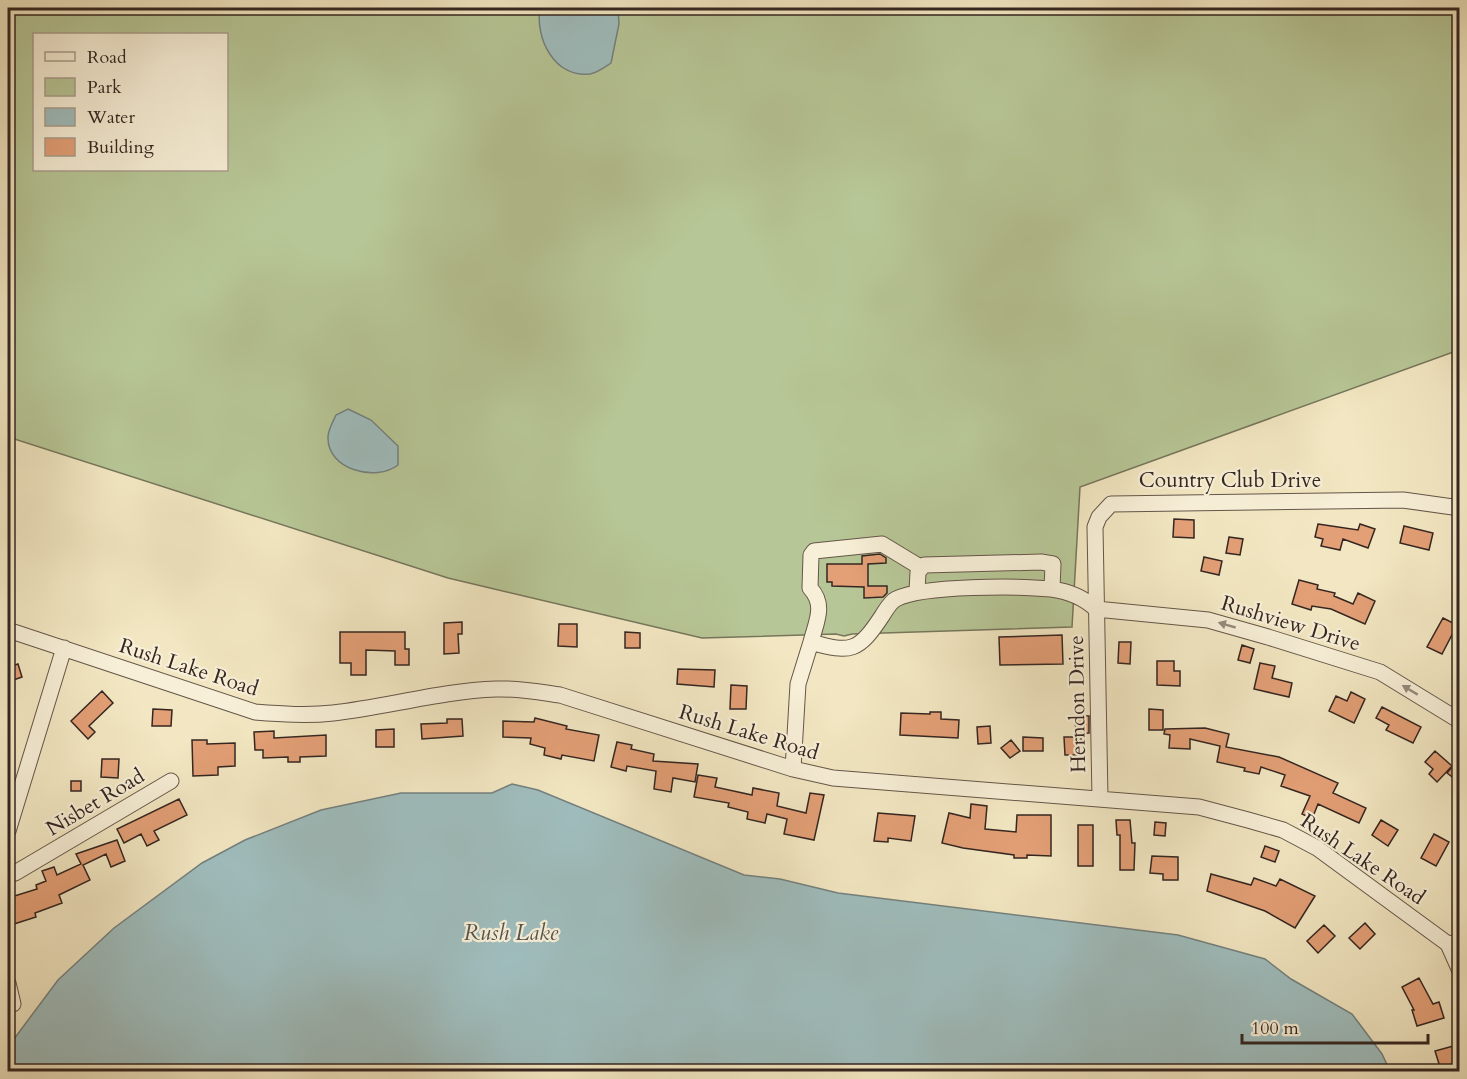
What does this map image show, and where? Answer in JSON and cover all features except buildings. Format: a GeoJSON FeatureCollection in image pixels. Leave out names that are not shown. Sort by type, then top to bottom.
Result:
{"type":"FeatureCollection","features":[{"type":"Feature","properties":{"kind":"street","name":"Country Club Drive"},"geometry":{"type":"LineString","coordinates":[[1096,609],[1095,527],[1099,517],[1111,504],[1403,500],[1460,508]]}},
{"type":"Feature","properties":{"kind":"street"},"geometry":{"type":"LineString","coordinates":[[793,770],[798,684],[819,605],[819,597],[810,588],[811,555],[814,551],[882,544],[920,567],[1048,562],[1053,564],[1052,589]]}},
{"type":"Feature","properties":{"kind":"street"},"geometry":{"type":"LineString","coordinates":[[917,591],[920,567]]}},
{"type":"Feature","properties":{"kind":"street"},"geometry":{"type":"LineString","coordinates":[[811,642],[838,650],[854,648],[872,631],[892,602],[917,591],[1052,589],[1086,599],[1096,609]]}},
{"type":"Feature","properties":{"kind":"street","name":"Rushview Drive"},"geometry":{"type":"LineString","coordinates":[[1096,609],[1208,620],[1268,637],[1380,672],[1460,721]]}},
{"type":"Feature","properties":{"kind":"street","name":"Herndon Drive"},"geometry":{"type":"LineString","coordinates":[[1096,609],[1100,798]]}},
{"type":"Feature","properties":{"kind":"street","name":"Rush Lake Road"},"geometry":{"type":"LineString","coordinates":[[8,630],[255,712],[295,716],[332,714],[496,689],[560,695],[793,770],[833,778],[1199,807],[1283,830],[1317,849],[1454,943]]}},
{"type":"Feature","properties":{"kind":"street"},"geometry":{"type":"LineString","coordinates":[[8,831],[64,648]]}},
{"type":"Feature","properties":{"kind":"street","name":"Nisbet Road"},"geometry":{"type":"LineString","coordinates":[[8,874],[15,873],[171,781]]}},
{"type":"Feature","properties":{"kind":"street"},"geometry":{"type":"LineString","coordinates":[[1454,943],[1460,970]]}},
{"type":"Feature","properties":{"kind":"street"},"geometry":{"type":"LineString","coordinates":[[8,983],[13,1004]]}},
{"type":"Feature","properties":{"kind":"green space"},"geometry":{"type":"Polygon","coordinates":[[[8,8],[1459,8],[1459,350],[1080,487],[1072,627],[844,636],[836,634],[702,638],[448,578],[8,437],[8,8]]]}},
{"type":"Feature","properties":{"kind":"water"},"geometry":{"type":"Polygon","coordinates":[[[540,8],[618,8],[619,24],[611,63],[590,74],[577,74],[566,70],[557,63],[544,43],[539,20],[540,8]]]}},
{"type":"Feature","properties":{"kind":"water"},"geometry":{"type":"Polygon","coordinates":[[[348,409],[371,420],[398,446],[398,465],[389,470],[366,472],[354,470],[335,458],[330,448],[329,432],[336,415],[348,409]]]}},
{"type":"Feature","properties":{"kind":"water","name":"Rush Lake"},"geometry":{"type":"Polygon","coordinates":[[[512,784],[538,790],[744,875],[780,879],[838,893],[1178,935],[1265,959],[1291,979],[1352,1014],[1382,1054],[1390,1071],[8,1071],[8,1047],[58,980],[114,928],[202,863],[245,840],[321,810],[401,793],[492,793],[512,784]]]}}]}
